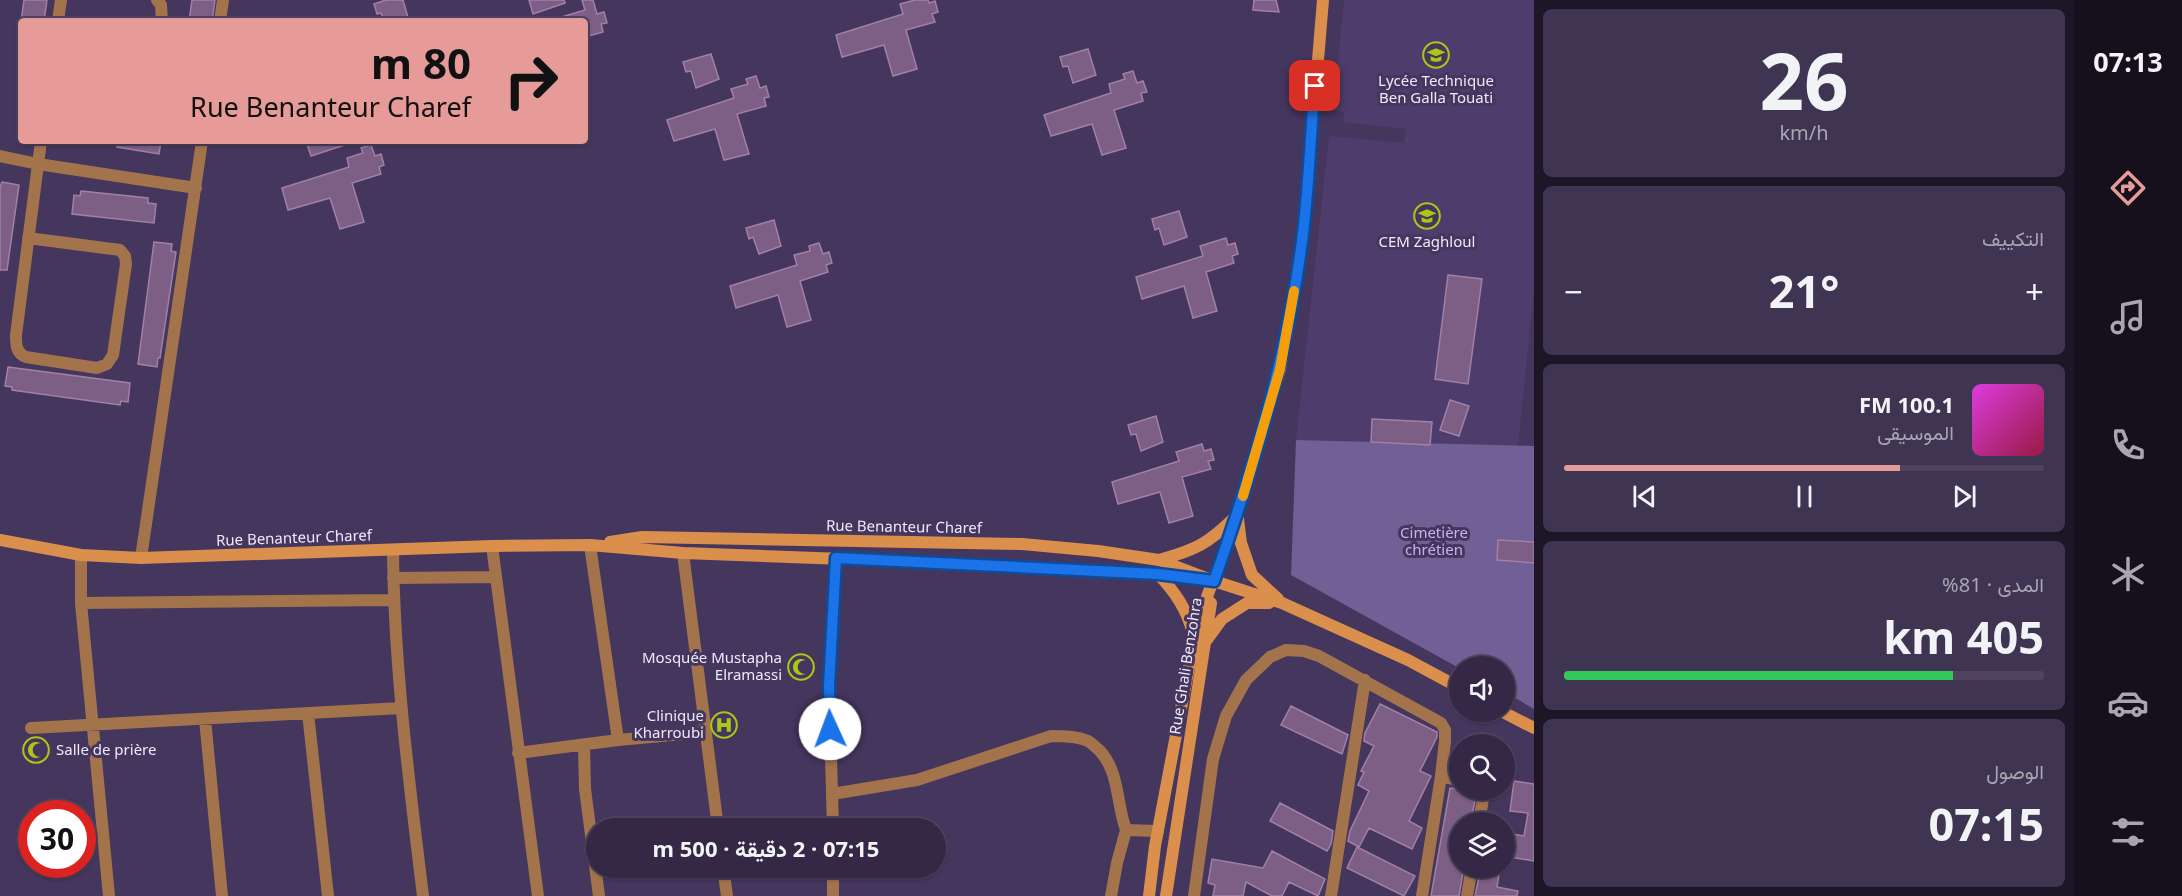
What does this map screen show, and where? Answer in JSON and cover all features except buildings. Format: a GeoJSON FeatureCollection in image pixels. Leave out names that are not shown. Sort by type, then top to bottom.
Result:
{"type":"FeatureCollection","features":[{"type":"Feature","properties":{"kind":"main road","name":"Rue Ghali Benzohra"},"geometry":{"type":"LineString","coordinates":[[1166,896],[1199,641],[1197,624],[1237,515],[1280,369],[1303,240],[1323,0]]}},
{"type":"Feature","properties":{"kind":"main road"},"geometry":{"type":"LineString","coordinates":[[1159,560],[1182,554],[1211,540],[1237,515]]}},
{"type":"Feature","properties":{"kind":"main road"},"geometry":{"type":"LineString","coordinates":[[1237,515],[1241,543],[1252,575],[1282,603]]}},
{"type":"Feature","properties":{"kind":"main road","name":"Rue Benanteur Charef"},"geometry":{"type":"LineString","coordinates":[[590,545],[642,537],[987,543],[1098,551],[1159,560],[1282,603],[1408,660],[1449,682]]}},
{"type":"Feature","properties":{"kind":"main road","name":"Rue Benanteur Charef"},"geometry":{"type":"LineString","coordinates":[[0,540],[81,555],[141,558],[492,546],[590,545],[683,553],[1158,574],[1214,581]]}},
{"type":"Feature","properties":{"kind":"main road"},"geometry":{"type":"LineString","coordinates":[[1158,574],[1180,602],[1199,641],[1222,619],[1247,603],[1282,603]]}},
{"type":"Feature","properties":{"kind":"main road","name":"Rue Ghali Benzohra"},"geometry":{"type":"LineString","coordinates":[[1149,896],[1158,831],[1199,641]]}},
{"type":"Feature","properties":{"kind":"main road"},"geometry":{"type":"LineString","coordinates":[[1515,718],[1534,728]]}},
{"type":"Feature","properties":{"kind":"street"},"geometry":{"type":"LineString","coordinates":[[58,18],[61,0]]}},
{"type":"Feature","properties":{"kind":"street"},"geometry":{"type":"LineString","coordinates":[[157,0],[161,5],[162,18]]}},
{"type":"Feature","properties":{"kind":"street"},"geometry":{"type":"LineString","coordinates":[[220,18],[223,0]]}},
{"type":"Feature","properties":{"kind":"street"},"geometry":{"type":"LineString","coordinates":[[28,238],[120,250],[125,256],[126,264],[113,355],[106,364],[97,368],[27,357],[21,355],[17,349],[16,335],[28,238],[41,144]]}},
{"type":"Feature","properties":{"kind":"street"},"geometry":{"type":"LineString","coordinates":[[141,558],[202,144]]}},
{"type":"Feature","properties":{"kind":"street"},"geometry":{"type":"LineString","coordinates":[[0,156],[195,188]]}},
{"type":"Feature","properties":{"kind":"street"},"geometry":{"type":"LineString","coordinates":[[590,545],[618,740]]}},
{"type":"Feature","properties":{"kind":"street"},"geometry":{"type":"LineString","coordinates":[[492,546],[538,896]]}},
{"type":"Feature","properties":{"kind":"street"},"geometry":{"type":"LineString","coordinates":[[393,550],[393,600],[401,708],[423,896]]}},
{"type":"Feature","properties":{"kind":"street"},"geometry":{"type":"LineString","coordinates":[[683,553],[717,818]]}},
{"type":"Feature","properties":{"kind":"street"},"geometry":{"type":"LineString","coordinates":[[81,555],[81,603],[109,896]]}},
{"type":"Feature","properties":{"kind":"street"},"geometry":{"type":"LineString","coordinates":[[833,818],[829,686],[836,558]]}},
{"type":"Feature","properties":{"kind":"street"},"geometry":{"type":"LineString","coordinates":[[393,578],[496,577]]}},
{"type":"Feature","properties":{"kind":"street"},"geometry":{"type":"LineString","coordinates":[[81,603],[393,600]]}},
{"type":"Feature","properties":{"kind":"street"},"geometry":{"type":"LineString","coordinates":[[1194,896],[1213,759],[1226,716],[1246,680],[1270,657],[1286,650],[1304,651],[1319,656],[1441,723],[1445,730],[1441,776],[1422,896]]}},
{"type":"Feature","properties":{"kind":"street"},"geometry":{"type":"LineString","coordinates":[[1331,896],[1365,680]]}},
{"type":"Feature","properties":{"kind":"street"},"geometry":{"type":"LineString","coordinates":[[31,728],[401,708]]}},
{"type":"Feature","properties":{"kind":"street"},"geometry":{"type":"LineString","coordinates":[[308,713],[328,896]]}},
{"type":"Feature","properties":{"kind":"street"},"geometry":{"type":"LineString","coordinates":[[205,719],[222,896]]}},
{"type":"Feature","properties":{"kind":"street"},"geometry":{"type":"LineString","coordinates":[[519,753],[618,740],[705,732]]}},
{"type":"Feature","properties":{"kind":"street"},"geometry":{"type":"LineString","coordinates":[[832,794],[917,780],[1051,736],[1071,737],[1090,742],[1106,758],[1114,773],[1121,815],[1126,830],[1111,896]]}},
{"type":"Feature","properties":{"kind":"street"},"geometry":{"type":"LineString","coordinates":[[584,746],[585,789],[599,896]]}},
{"type":"Feature","properties":{"kind":"street"},"geometry":{"type":"LineString","coordinates":[[1441,776],[1449,778]]}},
{"type":"Feature","properties":{"kind":"street"},"geometry":{"type":"LineString","coordinates":[[1126,830],[1158,831]]}},
{"type":"Feature","properties":{"kind":"street"},"geometry":{"type":"LineString","coordinates":[[725,878],[727,896]]}},
{"type":"Feature","properties":{"kind":"street"},"geometry":{"type":"LineString","coordinates":[[833,878],[833,896]]}},
{"type":"Feature","properties":{"kind":"street"},"geometry":{"type":"LineString","coordinates":[[1467,896],[1470,878]]}},
{"type":"Feature","properties":{"kind":"shaded area","name":"CEM Zaghloul"},"geometry":{"type":"Polygon","coordinates":[[[1344,0],[1534,0],[1534,290],[1518,446],[1296,440],[1329,136],[1404,143],[1406,129],[1343,122],[1344,112],[1333,110],[1344,0]]]}},
{"type":"Feature","properties":{"kind":"green space","name":"Cimetière chrétien"},"geometry":{"type":"Polygon","coordinates":[[[1296,440],[1534,446],[1534,709],[1515,698],[1515,656],[1449,656],[1449,662],[1291,575],[1296,440]]]}},
{"type":"Feature","properties":{"kind":"slow traffic"},"geometry":{"type":"LineString","coordinates":[[1243,496],[1280,369],[1294,291]]}},
{"type":"Feature","properties":{"kind":"place","name":"Lycée Technique Ben Galla Touati"},"geometry":{"type":"Point","coordinates":[1436,55]}},
{"type":"Feature","properties":{"kind":"place","name":"CEM Zaghloul"},"geometry":{"type":"Point","coordinates":[1427,216]}},
{"type":"Feature","properties":{"kind":"place","name":"Mosquée Mustapha Elramassi"},"geometry":{"type":"Point","coordinates":[801,667]}},
{"type":"Feature","properties":{"kind":"place","name":"Clinique Kharroubi"},"geometry":{"type":"Point","coordinates":[724,725]}},
{"type":"Feature","properties":{"kind":"place","name":"Salle de prière"},"geometry":{"type":"Point","coordinates":[36,750]}},
{"type":"Feature","properties":{"kind":"route"},"geometry":{"type":"LineString","coordinates":[[830,729],[829,686],[836,558],[1158,574],[1214,581],[1237,515],[1280,369],[1303,240],[1315,86]]}}]}
